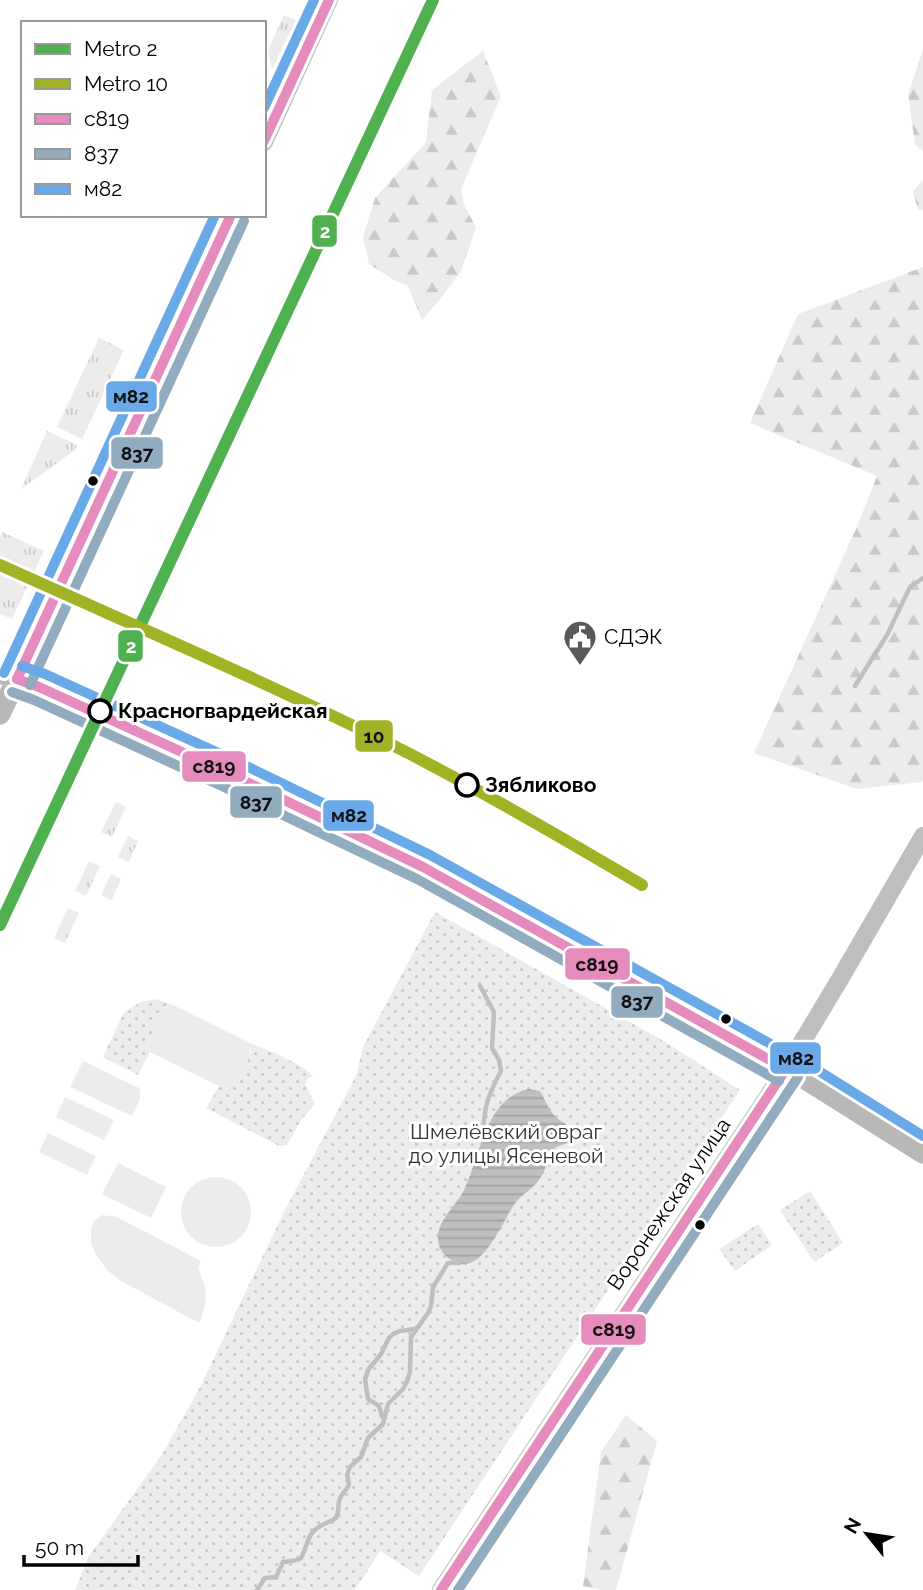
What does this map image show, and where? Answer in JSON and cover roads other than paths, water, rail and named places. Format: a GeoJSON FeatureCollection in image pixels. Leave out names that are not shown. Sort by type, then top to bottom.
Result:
{"type":"FeatureCollection","features":[{"type":"Feature","properties":{"kind":"main road"},"geometry":{"type":"LineString","coordinates":[[0,714],[8,676],[39,687],[228,773],[423,867],[786,1069],[923,1153]]}},
{"type":"Feature","properties":{"kind":"street"},"geometry":{"type":"LineString","coordinates":[[266,138],[329,0]]}},
{"type":"Feature","properties":{"kind":"street"},"geometry":{"type":"LineString","coordinates":[[8,676],[230,217]]}},
{"type":"Feature","properties":{"kind":"street","name":"Воронежская улица"},"geometry":{"type":"LineString","coordinates":[[441,1590],[786,1069],[923,836]]}},
{"type":"Feature","properties":{"kind":"waterway"},"geometry":{"type":"LineString","coordinates":[[855,686],[887,635],[910,587],[923,578]]}},
{"type":"Feature","properties":{"kind":"waterway"},"geometry":{"type":"LineString","coordinates":[[480,986],[494,1012],[492,1048],[499,1060],[501,1071],[487,1102],[483,1136]]}},
{"type":"Feature","properties":{"kind":"waterway"},"geometry":{"type":"LineString","coordinates":[[257,1590],[265,1578],[276,1577],[283,1562],[300,1559],[312,1533],[336,1518],[340,1497],[349,1484],[347,1475],[350,1467],[361,1457],[368,1438],[383,1424],[388,1404],[407,1381],[410,1372],[411,1337],[428,1313],[433,1287],[448,1263],[459,1263]]}},
{"type":"Feature","properties":{"kind":"waterway"},"geometry":{"type":"LineString","coordinates":[[382,1416],[379,1406],[368,1399],[365,1379],[368,1370],[393,1334],[415,1329]]}},
{"type":"Feature","properties":{"kind":"metro line","name":"2"},"geometry":{"type":"LineString","coordinates":[[0,925],[433,0]]}},
{"type":"Feature","properties":{"kind":"metro line","name":"10"},"geometry":{"type":"LineString","coordinates":[[0,565],[360,729],[498,802],[642,885]]}},
{"type":"Feature","properties":{"kind":"place","name":"СДЭК"},"geometry":{"type":"Point","coordinates":[580,667]}},
{"type":"Feature","properties":{"kind":"place","name":"Красногвардейская"},"geometry":{"type":"Point","coordinates":[100,711]}},
{"type":"Feature","properties":{"kind":"place","name":"Зябликово"},"geometry":{"type":"Point","coordinates":[467,785]}},
{"type":"Feature","properties":{"kind":"park label","name":"Шмелёвский овраг до улицы Ясеневой"},"geometry":{"type":"Point","coordinates":[506,1144]}}]}
